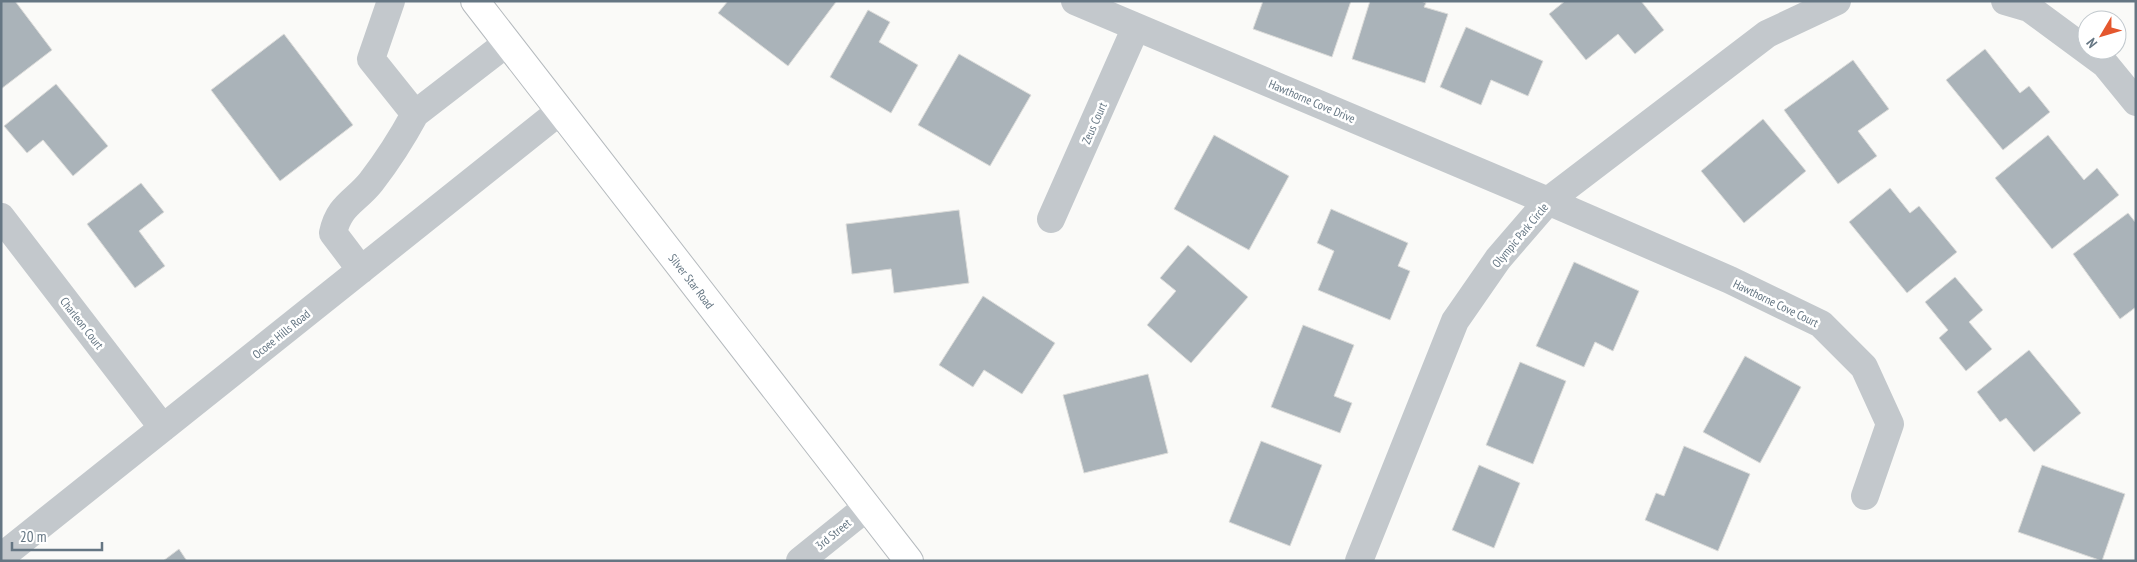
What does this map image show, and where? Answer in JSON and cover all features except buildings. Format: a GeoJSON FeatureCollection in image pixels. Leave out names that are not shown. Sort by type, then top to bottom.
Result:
{"type":"FeatureCollection","features":[{"type":"Feature","properties":{"kind":"main road","name":"Silver Star Road"},"geometry":{"type":"LineString","coordinates":[[475,1],[909,561]]}},
{"type":"Feature","properties":{"kind":"street"},"geometry":{"type":"LineString","coordinates":[[392,1],[371,59],[415,114]]}},
{"type":"Feature","properties":{"kind":"street","name":"Hawthorne Cove Drive"},"geometry":{"type":"LineString","coordinates":[[1075,1],[1548,201]]}},
{"type":"Feature","properties":{"kind":"street","name":"Olympic Park Circle"},"geometry":{"type":"LineString","coordinates":[[1359,561],[1455,321],[1498,259],[1548,201],[1767,34],[1837,1]]}},
{"type":"Feature","properties":{"kind":"street"},"geometry":{"type":"LineString","coordinates":[[2005,1],[2028,8],[2105,64],[2136,102]]}},
{"type":"Feature","properties":{"kind":"street","name":"Zeus Court"},"geometry":{"type":"LineString","coordinates":[[1051,219],[1136,27]]}},
{"type":"Feature","properties":{"kind":"street"},"geometry":{"type":"LineString","coordinates":[[361,270],[333,233],[336,219],[369,184],[398,146],[415,114],[507,44]]}},
{"type":"Feature","properties":{"kind":"street","name":"Ocoee Hills Road"},"geometry":{"type":"LineString","coordinates":[[1,557],[560,110]]}},
{"type":"Feature","properties":{"kind":"street","name":"Hawthorne Cove Court"},"geometry":{"type":"LineString","coordinates":[[1548,201],[1730,280],[1821,324],[1864,367],[1890,424],[1865,496]]}},
{"type":"Feature","properties":{"kind":"street","name":"Charleon Court"},"geometry":{"type":"LineString","coordinates":[[1,217],[163,428]]}},
{"type":"Feature","properties":{"kind":"street","name":"3rd Street"},"geometry":{"type":"LineString","coordinates":[[800,561],[867,507]]}}]}
